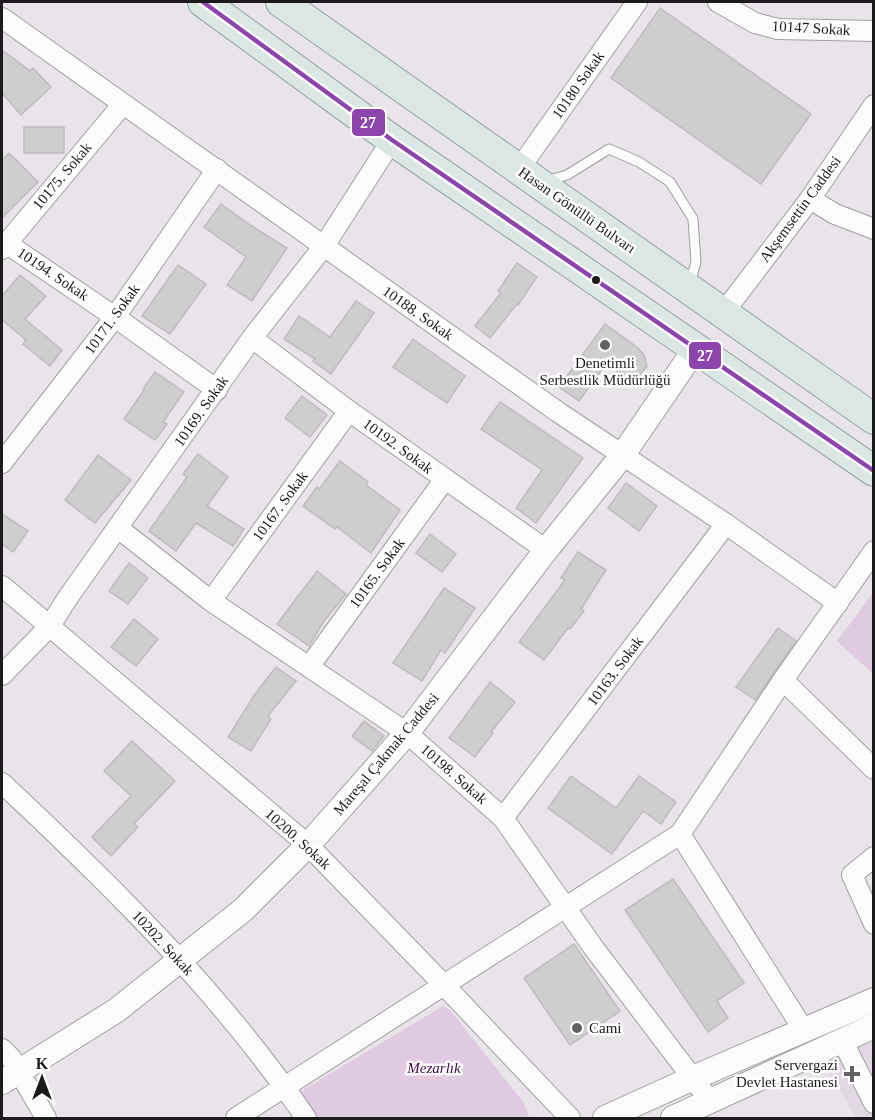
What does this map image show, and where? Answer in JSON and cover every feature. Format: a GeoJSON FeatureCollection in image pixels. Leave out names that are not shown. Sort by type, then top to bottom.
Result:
{"type":"FeatureCollection","features":[{"type":"Feature","properties":{"kind":"main road"},"geometry":{"type":"LineString","coordinates":[[203,2],[392,140],[873,471]]}},
{"type":"Feature","properties":{"kind":"main road","name":"Hasan Gönüllü Bulvarı"},"geometry":{"type":"LineString","coordinates":[[281,2],[873,419]]}},
{"type":"Feature","properties":{"kind":"street","name":"10180 Sokak"},"geometry":{"type":"LineString","coordinates":[[529,176],[637,2]]}},
{"type":"Feature","properties":{"kind":"street","name":"10147 Sokak"},"geometry":{"type":"LineString","coordinates":[[718,2],[754,23],[778,29],[873,31]]}},
{"type":"Feature","properties":{"kind":"street"},"geometry":{"type":"LineString","coordinates":[[753,2],[754,23]]}},
{"type":"Feature","properties":{"kind":"street","name":"10188. Sokak"},"geometry":{"type":"LineString","coordinates":[[2,18],[622,456],[726,524],[838,603]]}},
{"type":"Feature","properties":{"kind":"street","name":"10175. Sokak"},"geometry":{"type":"LineString","coordinates":[[4,246],[123,104]]}},
{"type":"Feature","properties":{"kind":"street","name":"Akşemsettin Caddesi"},"geometry":{"type":"LineString","coordinates":[[724,312],[810,199],[873,105]]}},
{"type":"Feature","properties":{"kind":"street","name":"10169. Sokak"},"geometry":{"type":"LineString","coordinates":[[2,675],[49,627],[252,338],[324,246],[392,140]]}},
{"type":"Feature","properties":{"kind":"street","name":"10171. Sokak"},"geometry":{"type":"LineString","coordinates":[[2,463],[115,317],[217,169]]}},
{"type":"Feature","properties":{"kind":"street"},"geometry":{"type":"LineString","coordinates":[[810,199],[836,214],[873,229]]}},
{"type":"Feature","properties":{"kind":"street","name":"10194. Sokak"},"geometry":{"type":"LineString","coordinates":[[4,246],[115,317],[217,390]]}},
{"type":"Feature","properties":{"kind":"street","name":"10192. Sokak"},"geometry":{"type":"LineString","coordinates":[[252,338],[349,411],[546,550]]}},
{"type":"Feature","properties":{"kind":"street","name":"Mareşal Çakmak Caddesi"},"geometry":{"type":"LineString","coordinates":[[10,1077],[117,1010],[243,910],[308,845],[407,733],[546,550],[622,456],[695,349]]}},
{"type":"Feature","properties":{"kind":"street","name":"10167. Sokak"},"geometry":{"type":"LineString","coordinates":[[211,600],[349,411]]}},
{"type":"Feature","properties":{"kind":"street","name":"10165. Sokak"},"geometry":{"type":"LineString","coordinates":[[309,667],[445,479]]}},
{"type":"Feature","properties":{"kind":"street","name":"10163. Sokak"},"geometry":{"type":"LineString","coordinates":[[504,818],[726,524]]}},
{"type":"Feature","properties":{"kind":"street","name":"10198. Sokak"},"geometry":{"type":"LineString","coordinates":[[118,528],[211,600],[407,733],[504,818],[593,947],[710,1101]]}},
{"type":"Feature","properties":{"kind":"street"},"geometry":{"type":"LineString","coordinates":[[236,1119],[680,834],[873,550]]}},
{"type":"Feature","properties":{"kind":"street","name":"10200. Sokak"},"geometry":{"type":"LineString","coordinates":[[2,586],[308,845],[570,1119]]}},
{"type":"Feature","properties":{"kind":"street"},"geometry":{"type":"LineString","coordinates":[[783,680],[873,769]]}},
{"type":"Feature","properties":{"kind":"street","name":"10202. Sokak"},"geometry":{"type":"LineString","coordinates":[[2,783],[77,854],[180,960],[285,1087],[306,1119]]}},
{"type":"Feature","properties":{"kind":"street"},"geometry":{"type":"LineString","coordinates":[[680,834],[803,1029]]}},
{"type":"Feature","properties":{"kind":"street"},"geometry":{"type":"LineString","coordinates":[[873,857],[852,875],[873,924]]}},
{"type":"Feature","properties":{"kind":"street"},"geometry":{"type":"LineString","coordinates":[[605,1119],[803,1029],[873,1000]]}},
{"type":"Feature","properties":{"kind":"street"},"geometry":{"type":"LineString","coordinates":[[673,1119],[873,1026]]}},
{"type":"Feature","properties":{"kind":"street"},"geometry":{"type":"LineString","coordinates":[[842,1040],[873,1103]]}},
{"type":"Feature","properties":{"kind":"street"},"geometry":{"type":"LineString","coordinates":[[2,1049],[11,1058],[10,1077],[46,1119]]}},
{"type":"Feature","properties":{"kind":"lane"},"geometry":{"type":"LineString","coordinates":[[529,176],[567,175],[609,149],[639,162],[670,182],[693,219],[696,262],[689,288]]}},
{"type":"Feature","properties":{"kind":"shaded area","name":"Servergazi Devlet Hastanesi"},"geometry":{"type":"Polygon","coordinates":[[[873,1041],[873,1118],[857,1118],[822,1061],[873,1041]]]}},
{"type":"Feature","properties":{"kind":"green space"},"geometry":{"type":"Polygon","coordinates":[[[873,593],[873,674],[837,641],[873,593]]]}},
{"type":"Feature","properties":{"kind":"green space","name":"Mezarlık"},"geometry":{"type":"Polygon","coordinates":[[[443,1006],[450,1010],[524,1103],[529,1118],[318,1118],[301,1097],[303,1090],[443,1006]]]}},
{"type":"Feature","properties":{"kind":"building"},"geometry":{"type":"Polygon","coordinates":[[[660,8],[811,114],[761,184],[611,78],[660,8]]]}},
{"type":"Feature","properties":{"kind":"building"},"geometry":{"type":"Polygon","coordinates":[[[2,50],[30,71],[33,68],[51,87],[21,115],[2,93],[2,50]]]}},
{"type":"Feature","properties":{"kind":"building"},"geometry":{"type":"Polygon","coordinates":[[[24,127],[64,127],[64,153],[24,153],[24,127]]]}},
{"type":"Feature","properties":{"kind":"building"},"geometry":{"type":"Polygon","coordinates":[[[9,153],[38,182],[2,218],[2,160],[9,153]]]}},
{"type":"Feature","properties":{"kind":"building"},"geometry":{"type":"Polygon","coordinates":[[[221,204],[287,248],[252,301],[227,285],[246,257],[204,227],[221,204]]]}},
{"type":"Feature","properties":{"kind":"building"},"geometry":{"type":"Polygon","coordinates":[[[517,263],[537,277],[518,305],[490,338],[475,326],[501,293],[498,291],[517,263]]]}},
{"type":"Feature","properties":{"kind":"building"},"geometry":{"type":"Polygon","coordinates":[[[178,265],[206,284],[170,334],[142,316],[178,265]]]}},
{"type":"Feature","properties":{"kind":"building"},"geometry":{"type":"Polygon","coordinates":[[[20,275],[46,296],[25,319],[62,350],[50,366],[23,344],[26,340],[2,320],[2,296],[20,275]]]}},
{"type":"Feature","properties":{"kind":"building"},"geometry":{"type":"Polygon","coordinates":[[[356,301],[374,313],[331,374],[313,361],[315,359],[284,339],[299,316],[330,337],[356,301]]]}},
{"type":"Feature","properties":{"kind":"building"},"geometry":{"type":"Polygon","coordinates":[[[605,324],[638,348],[644,355],[647,366],[634,383],[606,364],[579,401],[559,387],[605,324]]]}},
{"type":"Feature","properties":{"kind":"building"},"geometry":{"type":"Polygon","coordinates":[[[413,339],[465,376],[447,403],[393,367],[413,339]]]}},
{"type":"Feature","properties":{"kind":"building"},"geometry":{"type":"Polygon","coordinates":[[[155,372],[184,392],[163,422],[167,424],[155,440],[124,419],[155,372]]]}},
{"type":"Feature","properties":{"kind":"building"},"geometry":{"type":"Polygon","coordinates":[[[302,396],[327,415],[310,437],[285,418],[302,396]]]}},
{"type":"Feature","properties":{"kind":"building"},"geometry":{"type":"Polygon","coordinates":[[[500,402],[583,458],[536,523],[516,508],[542,470],[481,429],[500,402]]]}},
{"type":"Feature","properties":{"kind":"building"},"geometry":{"type":"Polygon","coordinates":[[[198,454],[228,477],[207,506],[244,529],[233,546],[196,523],[176,551],[149,531],[187,477],[183,474],[198,454]]]}},
{"type":"Feature","properties":{"kind":"building"},"geometry":{"type":"Polygon","coordinates":[[[98,455],[131,480],[95,523],[65,500],[98,455]]]}},
{"type":"Feature","properties":{"kind":"building"},"geometry":{"type":"Polygon","coordinates":[[[340,461],[368,482],[366,485],[400,510],[371,553],[337,527],[335,529],[303,506],[340,461]]]}},
{"type":"Feature","properties":{"kind":"building"},"geometry":{"type":"Polygon","coordinates":[[[626,483],[657,506],[639,531],[608,508],[626,483]]]}},
{"type":"Feature","properties":{"kind":"building"},"geometry":{"type":"Polygon","coordinates":[[[2,514],[28,531],[13,552],[2,544],[2,514]]]}},
{"type":"Feature","properties":{"kind":"building"},"geometry":{"type":"Polygon","coordinates":[[[430,534],[456,554],[442,572],[416,553],[430,534]]]}},
{"type":"Feature","properties":{"kind":"building"},"geometry":{"type":"Polygon","coordinates":[[[578,552],[606,570],[581,609],[584,611],[544,660],[519,642],[565,580],[561,578],[578,552]]]}},
{"type":"Feature","properties":{"kind":"building"},"geometry":{"type":"Polygon","coordinates":[[[129,563],[148,578],[128,604],[109,591],[129,563]]]}},
{"type":"Feature","properties":{"kind":"building"},"geometry":{"type":"Polygon","coordinates":[[[317,571],[346,594],[324,621],[309,646],[277,624],[317,571]]]}},
{"type":"Feature","properties":{"kind":"building"},"geometry":{"type":"Polygon","coordinates":[[[444,588],[475,608],[445,653],[441,650],[422,681],[393,663],[444,588]]]}},
{"type":"Feature","properties":{"kind":"building"},"geometry":{"type":"Polygon","coordinates":[[[134,619],[158,639],[136,666],[111,647],[134,619]]]}},
{"type":"Feature","properties":{"kind":"building"},"geometry":{"type":"Polygon","coordinates":[[[778,628],[796,641],[755,700],[736,687],[778,628]]]}},
{"type":"Feature","properties":{"kind":"building"},"geometry":{"type":"Polygon","coordinates":[[[276,667],[296,681],[268,716],[271,719],[251,751],[228,737],[255,694],[276,667]]]}},
{"type":"Feature","properties":{"kind":"building"},"geometry":{"type":"Polygon","coordinates":[[[490,682],[515,702],[475,757],[449,738],[490,682]]]}},
{"type":"Feature","properties":{"kind":"building"},"geometry":{"type":"Polygon","coordinates":[[[364,721],[384,736],[372,751],[352,736],[364,721]]]}},
{"type":"Feature","properties":{"kind":"building"},"geometry":{"type":"Polygon","coordinates":[[[132,741],[175,781],[134,824],[138,827],[111,856],[92,837],[131,796],[104,771],[132,741]]]}},
{"type":"Feature","properties":{"kind":"building"},"geometry":{"type":"Polygon","coordinates":[[[571,776],[616,808],[639,776],[676,802],[661,824],[643,811],[612,854],[548,808],[571,776]]]}},
{"type":"Feature","properties":{"kind":"building"},"geometry":{"type":"Polygon","coordinates":[[[673,879],[744,983],[717,1001],[728,1018],[708,1032],[625,910],[673,879]]]}},
{"type":"Feature","properties":{"kind":"building","name":"Cami"},"geometry":{"type":"Polygon","coordinates":[[[574,944],[620,1011],[570,1045],[524,978],[574,944]]]}},
{"type":"Feature","properties":{"kind":"transit line","name":"27"},"geometry":{"type":"LineString","coordinates":[[203,2],[392,140],[874,471]]}},
{"type":"Feature","properties":{"kind":"place","name":"Denetimli Serbestlik Müdürlüğü"},"geometry":{"type":"Point","coordinates":[605,345]}},
{"type":"Feature","properties":{"kind":"place","name":"Cami"},"geometry":{"type":"Point","coordinates":[577,1028]}},
{"type":"Feature","properties":{"kind":"place","name":"Servergazi Devlet Hastanesi"},"geometry":{"type":"Point","coordinates":[852,1074]}}]}
